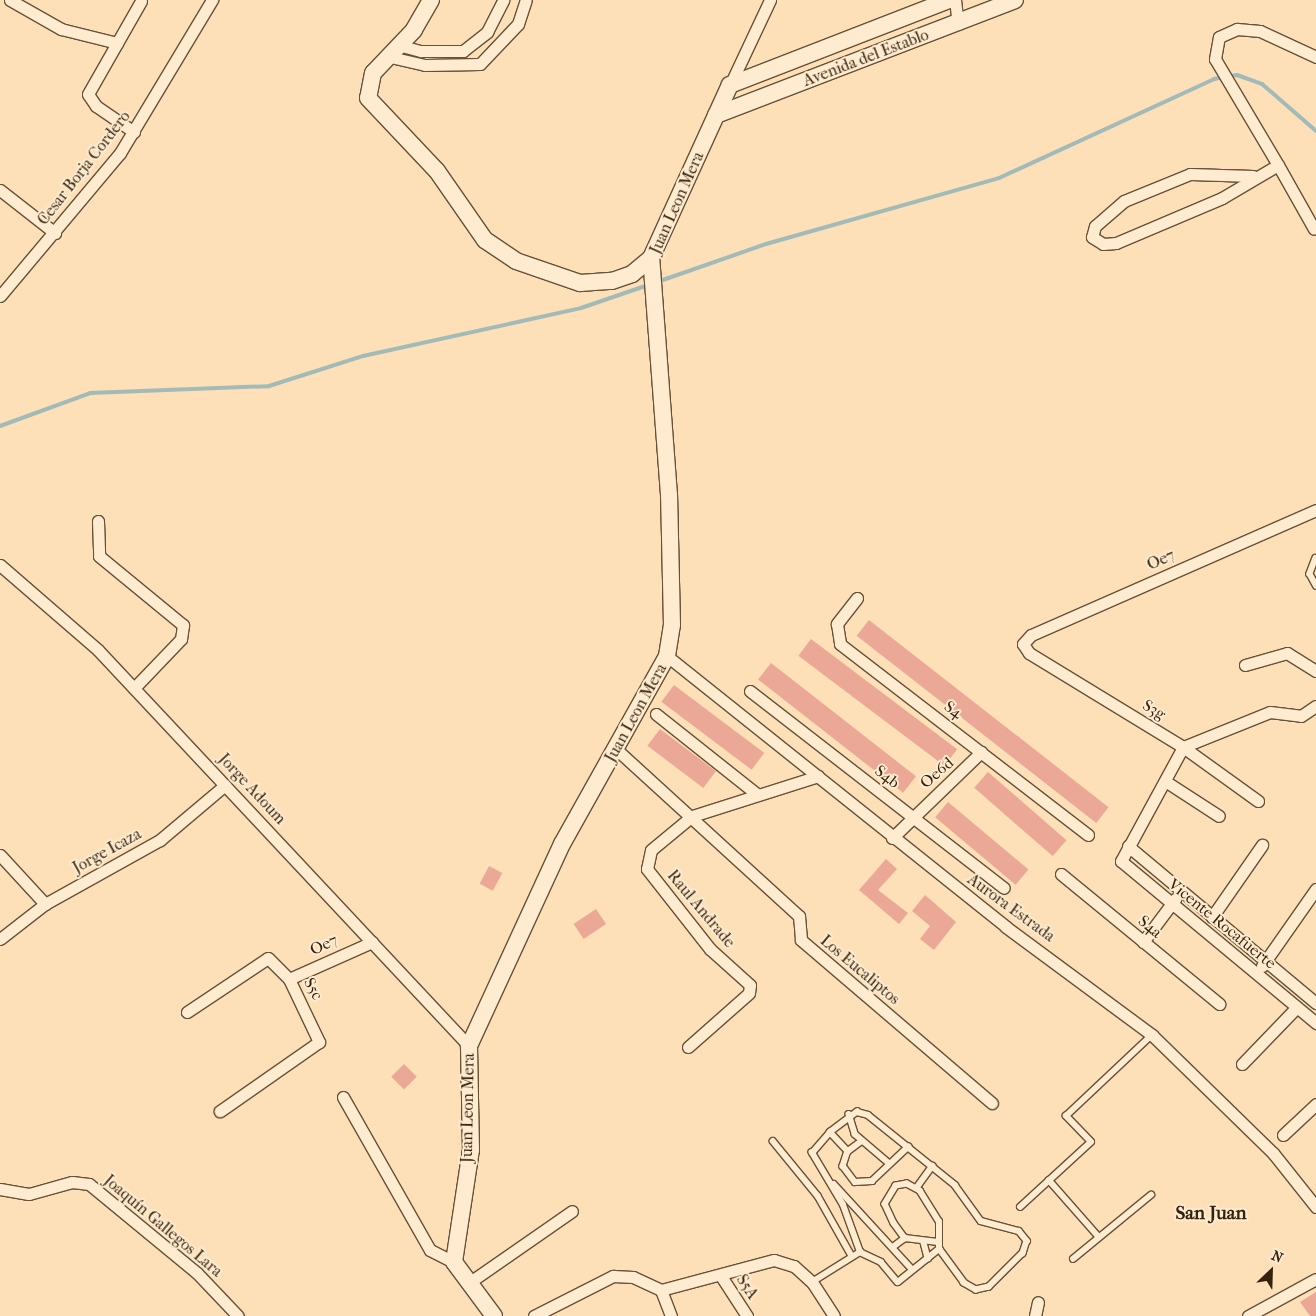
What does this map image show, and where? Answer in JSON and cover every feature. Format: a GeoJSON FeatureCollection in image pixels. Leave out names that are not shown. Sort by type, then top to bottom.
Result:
{"type":"FeatureCollection","features":[{"type":"Feature","properties":{"kind":"street"},"geometry":{"type":"LineString","coordinates":[[10,0],[61,29],[117,44]]}},
{"type":"Feature","properties":{"kind":"street","name":"Cesar Borja Cordero"},"geometry":{"type":"LineString","coordinates":[[0,296],[55,233],[134,132],[212,0]]}},
{"type":"Feature","properties":{"kind":"street"},"geometry":{"type":"LineString","coordinates":[[431,0],[426,14],[386,56],[368,85],[373,108],[437,171],[484,240],[500,252],[580,283],[612,281],[632,274],[651,258]]}},
{"type":"Feature","properties":{"kind":"street"},"geometry":{"type":"LineString","coordinates":[[398,45],[421,51],[463,51],[487,32],[504,0]]}},
{"type":"Feature","properties":{"kind":"street"},"geometry":{"type":"LineString","coordinates":[[386,56],[424,66],[480,64],[518,24],[526,0]]}},
{"type":"Feature","properties":{"kind":"street","name":"Juan Leon Mera"},"geometry":{"type":"LineString","coordinates":[[454,1262],[471,1150],[469,1046],[562,844],[667,656],[672,625],[668,495],[651,258],[770,0]]}},
{"type":"Feature","properties":{"kind":"street","name":"Avenida del Establo"},"geometry":{"type":"LineString","coordinates":[[730,85],[949,0]]}},
{"type":"Feature","properties":{"kind":"street"},"geometry":{"type":"LineString","coordinates":[[955,0],[958,24]]}},
{"type":"Feature","properties":{"kind":"street","name":"Avenida del Establo"},"geometry":{"type":"LineString","coordinates":[[716,115],[958,24],[1016,0]]}},
{"type":"Feature","properties":{"kind":"street"},"geometry":{"type":"LineString","coordinates":[[134,132],[88,99],[141,1]]}},
{"type":"Feature","properties":{"kind":"street"},"geometry":{"type":"LineString","coordinates":[[1314,229],[1278,165],[1228,85],[1215,59],[1220,37],[1237,29],[1260,31],[1316,57]]}},
{"type":"Feature","properties":{"kind":"street"},"geometry":{"type":"LineString","coordinates":[[1253,176],[1190,174],[1124,201],[1095,226],[1092,237],[1103,244],[1116,243],[1222,198],[1253,176],[1278,165]]}},
{"type":"Feature","properties":{"kind":"street"},"geometry":{"type":"LineString","coordinates":[[0,190],[55,233]]}},
{"type":"Feature","properties":{"kind":"street","name":"Oe7"},"geometry":{"type":"LineString","coordinates":[[1024,644],[1031,635],[1314,513]]}},
{"type":"Feature","properties":{"kind":"street"},"geometry":{"type":"LineString","coordinates":[[98,521],[98,556],[184,625],[181,639],[134,688]]}},
{"type":"Feature","properties":{"kind":"street","name":"Jorge Adoum"},"geometry":{"type":"LineString","coordinates":[[0,565],[75,627],[226,785],[469,1046]]}},
{"type":"Feature","properties":{"kind":"street","name":"S4"},"geometry":{"type":"LineString","coordinates":[[857,598],[837,624],[840,644],[1088,835]]}},
{"type":"Feature","properties":{"kind":"street","name":"S3g"},"geometry":{"type":"LineString","coordinates":[[1024,644],[1029,653],[1183,747],[1258,800]]}},
{"type":"Feature","properties":{"kind":"street"},"geometry":{"type":"LineString","coordinates":[[1245,665],[1287,653],[1316,671]]}},
{"type":"Feature","properties":{"kind":"street","name":"Aurora Estrada"},"geometry":{"type":"LineString","coordinates":[[667,656],[818,776],[892,838],[1152,1034],[1273,1153],[1316,1207]]}},
{"type":"Feature","properties":{"kind":"street","name":"S4b"},"geometry":{"type":"LineString","coordinates":[[750,691],[1004,888]]}},
{"type":"Feature","properties":{"kind":"street"},"geometry":{"type":"LineString","coordinates":[[1183,747],[1279,710],[1301,716],[1316,706]]}},
{"type":"Feature","properties":{"kind":"street"},"geometry":{"type":"LineString","coordinates":[[656,714],[758,795]]}},
{"type":"Feature","properties":{"kind":"street","name":"Vicente Rocafuerte"},"geometry":{"type":"LineString","coordinates":[[1183,747],[1128,846],[1122,862],[1316,1023]]}},
{"type":"Feature","properties":{"kind":"street","name":"Los Eucaliptos"},"geometry":{"type":"LineString","coordinates":[[616,749],[692,816],[799,916],[801,940],[992,1103]]}},
{"type":"Feature","properties":{"kind":"street","name":"Oe6d"},"geometry":{"type":"LineString","coordinates":[[892,838],[912,816],[958,779],[981,752]]}},
{"type":"Feature","properties":{"kind":"street","name":"Raul Andrade"},"geometry":{"type":"LineString","coordinates":[[688,1047],[749,993],[750,985],[710,949],[647,869],[652,850],[692,816],[818,776]]}},
{"type":"Feature","properties":{"kind":"street"},"geometry":{"type":"LineString","coordinates":[[1165,781],[1218,816]]}},
{"type":"Feature","properties":{"kind":"street","name":"Jorge Icaza"},"geometry":{"type":"LineString","coordinates":[[0,939],[45,904],[138,855],[226,785]]}},
{"type":"Feature","properties":{"kind":"street"},"geometry":{"type":"LineString","coordinates":[[1212,917],[1262,845]]}},
{"type":"Feature","properties":{"kind":"street","name":"Vicente Rocafuerte"},"geometry":{"type":"LineString","coordinates":[[1128,846],[1212,917],[1314,998]]}},
{"type":"Feature","properties":{"kind":"street"},"geometry":{"type":"LineString","coordinates":[[0,855],[45,904]]}},
{"type":"Feature","properties":{"kind":"street","name":"S4a"},"geometry":{"type":"LineString","coordinates":[[1061,874],[1219,1004]]}},
{"type":"Feature","properties":{"kind":"street"},"geometry":{"type":"LineString","coordinates":[[1257,973],[1316,889]]}},
{"type":"Feature","properties":{"kind":"street"},"geometry":{"type":"LineString","coordinates":[[1143,942],[1181,891]]}},
{"type":"Feature","properties":{"kind":"street","name":"Oe7"},"geometry":{"type":"LineString","coordinates":[[289,979],[372,942]]}},
{"type":"Feature","properties":{"kind":"street","name":"S5c"},"geometry":{"type":"LineString","coordinates":[[187,1012],[268,958],[289,979],[319,1042],[220,1111]]}},
{"type":"Feature","properties":{"kind":"street"},"geometry":{"type":"LineString","coordinates":[[1242,1064],[1297,1007]]}},
{"type":"Feature","properties":{"kind":"street"},"geometry":{"type":"LineString","coordinates":[[343,1098],[430,1250],[454,1262],[494,1316]]}},
{"type":"Feature","properties":{"kind":"street"},"geometry":{"type":"LineString","coordinates":[[1283,1135],[1316,1104]]}},
{"type":"Feature","properties":{"kind":"street","name":"Joaquín Gallegos Lara"},"geometry":{"type":"LineString","coordinates":[[0,1189],[28,1194],[72,1182],[88,1184],[197,1273],[238,1316]]}},
{"type":"Feature","properties":{"kind":"street"},"geometry":{"type":"LineString","coordinates":[[470,1282],[572,1210]]}},
{"type":"Feature","properties":{"kind":"street"},"geometry":{"type":"LineString","coordinates":[[534,1316],[613,1276],[633,1277],[661,1290],[721,1276],[774,1260],[794,1266],[812,1282],[834,1316]]}},
{"type":"Feature","properties":{"kind":"street","name":"S5A"},"geometry":{"type":"LineString","coordinates":[[721,1276],[747,1316]]}},
{"type":"Feature","properties":{"kind":"street"},"geometry":{"type":"LineString","coordinates":[[1248,1316],[1316,1279]]}},
{"type":"Feature","properties":{"kind":"street"},"geometry":{"type":"LineString","coordinates":[[661,1290],[671,1316]]}},
{"type":"Feature","properties":{"kind":"street"},"geometry":{"type":"LineString","coordinates":[[1035,1316],[1038,1302]]}},
{"type":"Feature","properties":{"kind":"lane"},"geometry":{"type":"LineString","coordinates":[[1316,558],[1310,574],[1316,584]]}},
{"type":"Feature","properties":{"kind":"lane"},"geometry":{"type":"LineString","coordinates":[[1020,1207],[1091,1142],[1066,1116],[1152,1034]]}},
{"type":"Feature","properties":{"kind":"lane"},"geometry":{"type":"LineString","coordinates":[[849,1114],[862,1141],[889,1162]]}},
{"type":"Feature","properties":{"kind":"lane"},"geometry":{"type":"LineString","coordinates":[[912,1269],[828,1177],[812,1154],[830,1132],[849,1114],[868,1115],[932,1166],[963,1193],[981,1221],[1019,1231],[1027,1241],[1023,1253],[982,1291],[968,1287],[939,1249],[936,1242],[938,1222],[917,1187]]}},
{"type":"Feature","properties":{"kind":"lane"},"geometry":{"type":"LineString","coordinates":[[830,1132],[848,1151]]}},
{"type":"Feature","properties":{"kind":"lane"},"geometry":{"type":"LineString","coordinates":[[773,1141],[818,1196],[852,1256]]}},
{"type":"Feature","properties":{"kind":"lane"},"geometry":{"type":"LineString","coordinates":[[862,1141],[848,1151],[843,1166],[855,1182],[872,1181],[889,1162],[908,1147]]}},
{"type":"Feature","properties":{"kind":"lane"},"geometry":{"type":"LineString","coordinates":[[917,1187],[932,1166]]}},
{"type":"Feature","properties":{"kind":"lane"},"geometry":{"type":"LineString","coordinates":[[828,1177],[860,1252],[880,1262],[898,1282],[939,1249]]}},
{"type":"Feature","properties":{"kind":"lane"},"geometry":{"type":"LineString","coordinates":[[1049,1180],[1099,1237]]}},
{"type":"Feature","properties":{"kind":"lane"},"geometry":{"type":"LineString","coordinates":[[917,1187],[896,1186],[887,1194],[887,1213],[905,1238],[924,1243],[936,1242]]}},
{"type":"Feature","properties":{"kind":"lane"},"geometry":{"type":"LineString","coordinates":[[1073,1259],[1151,1195]]}},
{"type":"Feature","properties":{"kind":"lane"},"geometry":{"type":"LineString","coordinates":[[893,1247],[905,1238]]}},
{"type":"Feature","properties":{"kind":"lane"},"geometry":{"type":"LineString","coordinates":[[924,1243],[928,1258]]}},
{"type":"Feature","properties":{"kind":"lane"},"geometry":{"type":"LineString","coordinates":[[812,1282],[860,1252]]}},
{"type":"Feature","properties":{"kind":"building"},"geometry":{"type":"Polygon","coordinates":[[[869,620],[1109,807],[1096,823],[857,636],[869,620]]]}},
{"type":"Feature","properties":{"kind":"building"},"geometry":{"type":"Polygon","coordinates":[[[811,639],[957,749],[945,766],[798,656],[811,639]]]}},
{"type":"Feature","properties":{"kind":"building"},"geometry":{"type":"Polygon","coordinates":[[[771,663],[916,776],[903,793],[758,680],[771,663]]]}},
{"type":"Feature","properties":{"kind":"building"},"geometry":{"type":"Polygon","coordinates":[[[674,685],[764,753],[752,770],[661,702],[674,685]]]}},
{"type":"Feature","properties":{"kind":"building"},"geometry":{"type":"Polygon","coordinates":[[[660,729],[716,771],[703,788],[647,746],[660,729]]]}},
{"type":"Feature","properties":{"kind":"building"},"geometry":{"type":"Polygon","coordinates":[[[988,772],[1066,840],[1053,856],[974,788],[988,772]]]}},
{"type":"Feature","properties":{"kind":"building"},"geometry":{"type":"Polygon","coordinates":[[[948,802],[1028,869],[1016,885],[935,817],[948,802]]]}},
{"type":"Feature","properties":{"kind":"building"},"geometry":{"type":"Polygon","coordinates":[[[886,859],[897,869],[878,890],[908,913],[899,924],[859,890],[886,859]]]}},
{"type":"Feature","properties":{"kind":"building"},"geometry":{"type":"Polygon","coordinates":[[[489,866],[502,873],[493,891],[480,884],[489,866]]]}},
{"type":"Feature","properties":{"kind":"building"},"geometry":{"type":"Polygon","coordinates":[[[925,895],[956,922],[934,950],[920,939],[930,926],[912,911],[925,895]]]}},
{"type":"Feature","properties":{"kind":"building"},"geometry":{"type":"Polygon","coordinates":[[[596,909],[606,924],[584,939],[574,924],[596,909]]]}},
{"type":"Feature","properties":{"kind":"building"},"geometry":{"type":"Polygon","coordinates":[[[404,1064],[417,1077],[404,1089],[391,1077],[404,1064]]]}},
{"type":"Feature","properties":{"kind":"building"},"geometry":{"type":"Polygon","coordinates":[[[1316,1292],[1316,1316],[1310,1316],[1300,1302],[1316,1292]]]}},
{"type":"Feature","properties":{"kind":"waterway"},"geometry":{"type":"LineString","coordinates":[[657,282],[766,244],[999,178],[1214,79],[1237,75],[1262,84],[1316,131]]}},
{"type":"Feature","properties":{"kind":"waterway"},"geometry":{"type":"LineString","coordinates":[[0,426],[90,393],[269,386],[363,356],[581,308],[648,285]]}},
{"type":"Feature","properties":{"kind":"district","name":"San Juan"},"geometry":{"type":"Point","coordinates":[1211,1214]}}]}
